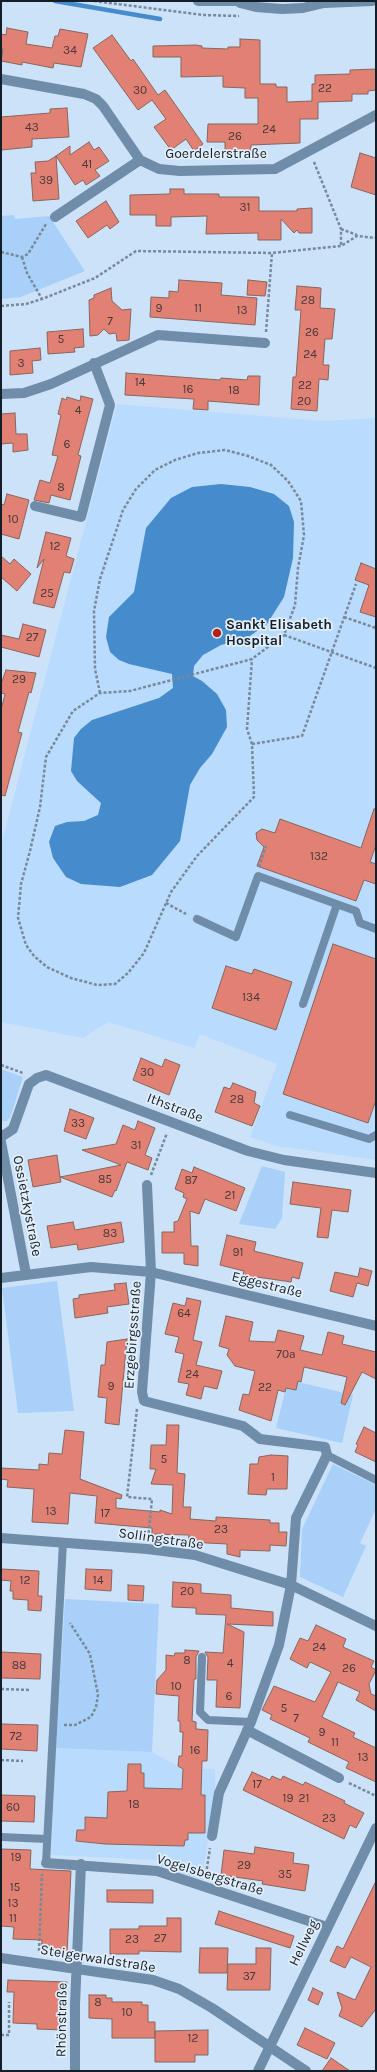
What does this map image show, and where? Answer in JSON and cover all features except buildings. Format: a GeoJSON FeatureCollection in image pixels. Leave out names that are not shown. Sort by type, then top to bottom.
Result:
{"type":"FeatureCollection","features":[{"type":"Feature","properties":{"kind":"street"},"geometry":{"type":"LineString","coordinates":[[198,1],[244,2],[256,7],[282,9],[304,8],[320,2],[372,1]]}},
{"type":"Feature","properties":{"kind":"street"},"geometry":{"type":"LineString","coordinates":[[1,78],[84,94],[96,98],[140,160],[55,217]]}},
{"type":"Feature","properties":{"kind":"street","name":"Goerdelerstraße"},"geometry":{"type":"LineString","coordinates":[[140,160],[159,169],[180,171],[275,168],[310,151],[376,115]]}},
{"type":"Feature","properties":{"kind":"street"},"geometry":{"type":"LineString","coordinates":[[1,394],[24,393],[51,384],[158,335],[266,343]]}},
{"type":"Feature","properties":{"kind":"street"},"geometry":{"type":"LineString","coordinates":[[35,506],[81,517],[110,405],[94,363]]}},
{"type":"Feature","properties":{"kind":"street","name":"Ithstraße"},"geometry":{"type":"LineString","coordinates":[[37,1078],[46,1075],[248,1151],[284,1160],[376,1173]]}},
{"type":"Feature","properties":{"kind":"street"},"geometry":{"type":"LineString","coordinates":[[1,1137],[13,1129],[29,1084],[37,1078]]}},
{"type":"Feature","properties":{"kind":"street","name":"Ossietzkystraße"},"geometry":{"type":"LineString","coordinates":[[1,1142],[26,1274]]}},
{"type":"Feature","properties":{"kind":"street"},"geometry":{"type":"LineString","coordinates":[[147,1185],[151,1272]]}},
{"type":"Feature","properties":{"kind":"street","name":"Eggestraße"},"geometry":{"type":"LineString","coordinates":[[1,1278],[91,1267],[151,1272],[376,1326]]}},
{"type":"Feature","properties":{"kind":"street","name":"Erzgebirgsstraße"},"geometry":{"type":"LineString","coordinates":[[151,1272],[142,1392],[144,1401],[243,1426],[260,1439],[325,1447],[327,1455]]}},
{"type":"Feature","properties":{"kind":"street"},"geometry":{"type":"LineString","coordinates":[[212,1836],[219,1793],[249,1726],[279,1645],[291,1585],[296,1518],[327,1455]]}},
{"type":"Feature","properties":{"kind":"street","name":"Sollingstraße"},"geometry":{"type":"LineString","coordinates":[[1,1538],[147,1549],[195,1555],[291,1585],[376,1626]]}},
{"type":"Feature","properties":{"kind":"street"},"geometry":{"type":"LineString","coordinates":[[249,1726],[339,1778]]}},
{"type":"Feature","properties":{"kind":"street","name":"Hellweg"},"geometry":{"type":"LineString","coordinates":[[258,2071],[376,1828]]}},
{"type":"Feature","properties":{"kind":"street","name":"Vogelsbergstraße"},"geometry":{"type":"LineString","coordinates":[[46,1863],[81,1864],[157,1871],[327,1927]]}},
{"type":"Feature","properties":{"kind":"street"},"geometry":{"type":"LineString","coordinates":[[77,1970],[81,1864]]}},
{"type":"Feature","properties":{"kind":"street","name":"Steigerwaldstraße"},"geometry":{"type":"LineString","coordinates":[[1,1958],[153,1980],[178,1989],[212,2008],[306,2071]]}},
{"type":"Feature","properties":{"kind":"street","name":"Rhönstraße"},"geometry":{"type":"LineString","coordinates":[[74,2071],[77,1970]]}},
{"type":"Feature","properties":{"kind":"lane"},"geometry":{"type":"LineString","coordinates":[[197,919],[236,937],[258,876],[356,911],[360,923],[376,929]]}},
{"type":"Feature","properties":{"kind":"lane"},"geometry":{"type":"LineString","coordinates":[[303,1004],[337,904]]}},
{"type":"Feature","properties":{"kind":"lane"},"geometry":{"type":"LineString","coordinates":[[290,1114],[369,1139],[376,1135]]}},
{"type":"Feature","properties":{"kind":"lane"},"geometry":{"type":"LineString","coordinates":[[327,1455],[376,1480]]}},
{"type":"Feature","properties":{"kind":"lane"},"geometry":{"type":"LineString","coordinates":[[46,1863],[63,1542]]}},
{"type":"Feature","properties":{"kind":"lane"},"geometry":{"type":"LineString","coordinates":[[202,1658],[200,1712],[208,1720],[249,1726]]}},
{"type":"Feature","properties":{"kind":"lane"},"geometry":{"type":"LineString","coordinates":[[1,1837],[47,1839]]}},
{"type":"Feature","properties":{"kind":"path"},"geometry":{"type":"LineString","coordinates":[[310,151],[341,229],[341,246]]}},
{"type":"Feature","properties":{"kind":"path"},"geometry":{"type":"LineString","coordinates":[[1,252],[22,257],[28,254],[43,226],[55,217]]}},
{"type":"Feature","properties":{"kind":"path"},"geometry":{"type":"LineString","coordinates":[[341,229],[358,236],[376,238]]}},
{"type":"Feature","properties":{"kind":"path"},"geometry":{"type":"LineString","coordinates":[[1,306],[26,304],[95,278],[136,251],[272,253],[341,246],[358,236]]}},
{"type":"Feature","properties":{"kind":"path"},"geometry":{"type":"LineString","coordinates":[[266,343],[272,253]]}},
{"type":"Feature","properties":{"kind":"path"},"geometry":{"type":"LineString","coordinates":[[22,257],[27,273],[42,299]]}},
{"type":"Feature","properties":{"kind":"path"},"geometry":{"type":"LineString","coordinates":[[100,693],[95,669],[93,635],[94,611],[103,572],[123,510],[136,489],[155,470],[175,460],[198,453],[225,450],[248,456],[271,465],[288,481],[301,501],[304,535],[298,568],[295,605],[284,635],[252,659],[130,691],[100,693],[73,711],[46,757],[40,807],[18,901],[18,918],[26,945],[34,956],[47,967],[71,978],[97,985],[115,984],[128,973],[144,953],[171,892],[197,856],[254,798],[252,744],[248,729],[252,659]]}},
{"type":"Feature","properties":{"kind":"path"},"geometry":{"type":"LineString","coordinates":[[252,744],[302,736],[356,584]]}},
{"type":"Feature","properties":{"kind":"path"},"geometry":{"type":"LineString","coordinates":[[344,617],[376,628]]}},
{"type":"Feature","properties":{"kind":"path"},"geometry":{"type":"LineString","coordinates":[[284,635],[376,668]]}},
{"type":"Feature","properties":{"kind":"path"},"geometry":{"type":"LineString","coordinates":[[258,876],[257,872],[266,846]]}},
{"type":"Feature","properties":{"kind":"path"},"geometry":{"type":"LineString","coordinates":[[166,903],[197,919]]}},
{"type":"Feature","properties":{"kind":"path"},"geometry":{"type":"LineString","coordinates":[[1,1065],[37,1078]]}},
{"type":"Feature","properties":{"kind":"path"},"geometry":{"type":"LineString","coordinates":[[147,1185],[171,1122]]}},
{"type":"Feature","properties":{"kind":"path"},"geometry":{"type":"LineString","coordinates":[[144,1401],[136,1411],[128,1497],[152,1499],[147,1549]]}},
{"type":"Feature","properties":{"kind":"path"},"geometry":{"type":"LineString","coordinates":[[54,1725],[75,1725],[91,1717],[96,1707],[98,1696],[90,1654],[68,1620],[59,1620]]}},
{"type":"Feature","properties":{"kind":"path"},"geometry":{"type":"LineString","coordinates":[[1,1689],[30,1690]]}},
{"type":"Feature","properties":{"kind":"path"},"geometry":{"type":"LineString","coordinates":[[1,1760],[24,1761]]}},
{"type":"Feature","properties":{"kind":"path"},"geometry":{"type":"LineString","coordinates":[[339,1778],[376,1796]]}},
{"type":"Feature","properties":{"kind":"path"},"geometry":{"type":"LineString","coordinates":[[204,1887],[212,1836]]}},
{"type":"Feature","properties":{"kind":"path"},"geometry":{"type":"LineString","coordinates":[[38,1964],[42,1868],[46,1863]]}},
{"type":"Feature","properties":{"kind":"path"},"geometry":{"type":"LineString","coordinates":[[1,2035],[9,2035],[9,2002]]}},
{"type":"Feature","properties":{"kind":"shaded area"},"geometry":{"type":"Polygon","coordinates":[[[14,215],[15,219],[49,216],[85,271],[21,297],[1,299],[1,216],[14,215]]]}},
{"type":"Feature","properties":{"kind":"shaded area","name":"Sankt Elisabeth Hospital"},"geometry":{"type":"Polygon","coordinates":[[[117,404],[324,421],[376,418],[376,1160],[276,1146],[250,1137],[277,1064],[200,1034],[194,1048],[108,1022],[83,1038],[1,1022],[1,845],[117,404]]]}},
{"type":"Feature","properties":{"kind":"shaded area"},"geometry":{"type":"Polygon","coordinates":[[[221,484],[250,487],[274,494],[289,506],[294,522],[293,558],[284,597],[267,624],[247,638],[221,645],[203,655],[194,666],[193,676],[202,681],[217,694],[226,710],[227,727],[212,754],[200,768],[190,785],[180,841],[152,875],[120,887],[81,884],[66,877],[53,858],[49,842],[55,826],[67,822],[84,821],[98,815],[101,803],[77,781],[71,771],[74,738],[81,729],[92,720],[159,698],[173,688],[172,674],[129,664],[119,660],[110,652],[106,637],[109,617],[134,592],[146,528],[171,498],[192,487],[221,484]]]}},
{"type":"Feature","properties":{"kind":"shaded area"},"geometry":{"type":"Polygon","coordinates":[[[1,1069],[23,1077],[10,1118],[7,1121],[3,1121],[1,1116],[1,1069]]]}},
{"type":"Feature","properties":{"kind":"shaded area"},"geometry":{"type":"Polygon","coordinates":[[[262,1166],[285,1172],[282,1218],[275,1229],[239,1224],[262,1166]]]}},
{"type":"Feature","properties":{"kind":"shaded area"},"geometry":{"type":"Polygon","coordinates":[[[57,1281],[74,1411],[18,1413],[2,1288],[57,1281]]]}},
{"type":"Feature","properties":{"kind":"shaded area"},"geometry":{"type":"Polygon","coordinates":[[[298,1382],[353,1395],[342,1443],[276,1428],[286,1388],[296,1390],[298,1382]]]}},
{"type":"Feature","properties":{"kind":"shaded area"},"geometry":{"type":"Polygon","coordinates":[[[333,1464],[376,1485],[376,1509],[360,1543],[366,1546],[343,1597],[300,1577],[302,1529],[333,1464]]]}},
{"type":"Feature","properties":{"kind":"shaded area"},"geometry":{"type":"Polygon","coordinates":[[[65,1599],[159,1604],[152,1752],[56,1748],[65,1599]]]}},
{"type":"Feature","properties":{"kind":"shaded area"},"geometry":{"type":"Polygon","coordinates":[[[56,1748],[152,1752],[181,1768],[215,1769],[215,1790],[202,1881],[158,1866],[158,1860],[51,1855],[56,1748]]]}},
{"type":"Feature","properties":{"kind":"waterway"},"geometry":{"type":"LineString","coordinates":[[55,1],[160,19]]}},
{"type":"Feature","properties":{"kind":"place","name":"Sankt Elisabeth Hospital"},"geometry":{"type":"Point","coordinates":[217,633]}}]}
